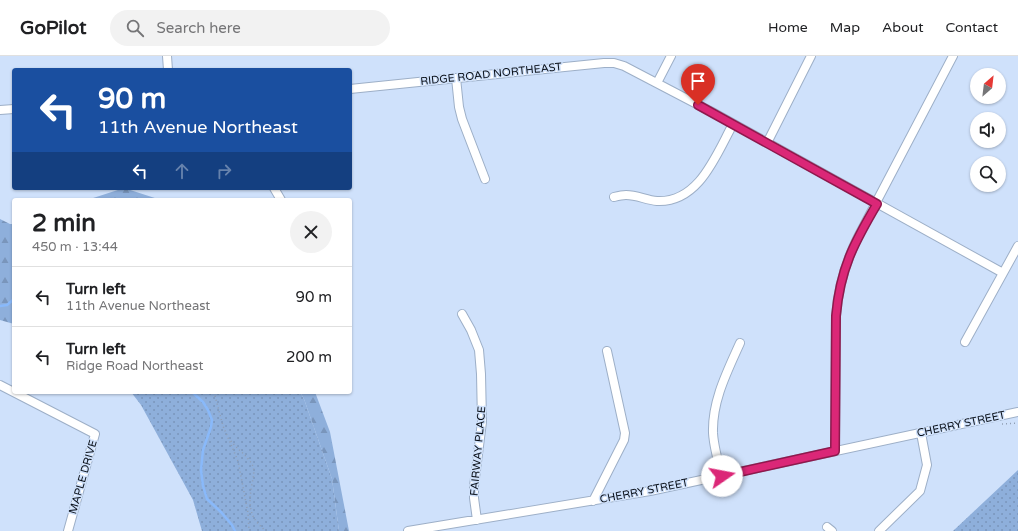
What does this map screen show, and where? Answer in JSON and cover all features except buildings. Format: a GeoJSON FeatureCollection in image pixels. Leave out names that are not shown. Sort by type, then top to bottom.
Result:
{"type":"FeatureCollection","features":[{"type":"Feature","properties":{"kind":"street"},"geometry":{"type":"LineString","coordinates":[[167,56],[168,68]]}},
{"type":"Feature","properties":{"kind":"street"},"geometry":{"type":"LineString","coordinates":[[657,83],[671,56]]}},
{"type":"Feature","properties":{"kind":"street"},"geometry":{"type":"LineString","coordinates":[[767,142],[811,56]]}},
{"type":"Feature","properties":{"kind":"street"},"geometry":{"type":"LineString","coordinates":[[835,451],[836,316],[837,299],[842,276],[852,248],[877,204],[953,56]]}},
{"type":"Feature","properties":{"kind":"street","name":"RIDGE ROAD NORTHEAST"},"geometry":{"type":"LineString","coordinates":[[352,89],[604,63],[624,66],[767,142],[1003,274]]}},
{"type":"Feature","properties":{"kind":"street"},"geometry":{"type":"LineString","coordinates":[[456,78],[459,107],[462,119],[485,180]]}},
{"type":"Feature","properties":{"kind":"street"},"geometry":{"type":"LineString","coordinates":[[0,110],[12,109]]}},
{"type":"Feature","properties":{"kind":"street"},"geometry":{"type":"LineString","coordinates":[[614,197],[626,195],[657,201],[668,200],[688,192],[703,178],[733,124]]}},
{"type":"Feature","properties":{"kind":"street"},"geometry":{"type":"LineString","coordinates":[[965,342],[1018,246]]}},
{"type":"Feature","properties":{"kind":"street","name":"FAIRWAY PLACE"},"geometry":{"type":"LineString","coordinates":[[462,314],[471,330],[478,350],[481,374],[482,422],[474,486],[477,520]]}},
{"type":"Feature","properties":{"kind":"street"},"geometry":{"type":"LineString","coordinates":[[722,476],[715,449],[713,433],[716,402],[740,343]]}},
{"type":"Feature","properties":{"kind":"street"},"geometry":{"type":"LineString","coordinates":[[593,501],[624,440],[625,433],[607,351]]}},
{"type":"Feature","properties":{"kind":"street","name":"MAPLE DRIVE"},"geometry":{"type":"LineString","coordinates":[[0,385],[12,391]]}},
{"type":"Feature","properties":{"kind":"street","name":"MAPLE DRIVE"},"geometry":{"type":"LineString","coordinates":[[17,394],[95,434],[68,531]]}},
{"type":"Feature","properties":{"kind":"street","name":"CHERRY STREET"},"geometry":{"type":"LineString","coordinates":[[408,531],[650,491],[1018,412]]}},
{"type":"Feature","properties":{"kind":"street"},"geometry":{"type":"LineString","coordinates":[[879,531],[920,491],[928,465],[921,433]]}},
{"type":"Feature","properties":{"kind":"path"},"geometry":{"type":"LineString","coordinates":[[215,394],[227,436],[238,461],[248,513],[249,531]]}},
{"type":"Feature","properties":{"kind":"path"},"geometry":{"type":"LineString","coordinates":[[227,436],[236,448],[248,458],[253,466],[255,474],[252,485],[251,514],[266,531]]}},
{"type":"Feature","properties":{"kind":"green space"},"geometry":{"type":"Polygon","coordinates":[[[118,190],[130,190],[155,198],[93,198],[118,190]]]}},
{"type":"Feature","properties":{"kind":"green space"},"geometry":{"type":"Polygon","coordinates":[[[0,219],[12,224],[12,323],[0,320],[0,219]]]}},
{"type":"Feature","properties":{"kind":"green space"},"geometry":{"type":"Polygon","coordinates":[[[133,394],[301,394],[332,479],[339,531],[202,531],[193,500],[141,405],[133,394]]]}},
{"type":"Feature","properties":{"kind":"green space"},"geometry":{"type":"Polygon","coordinates":[[[301,394],[316,394],[330,432],[349,531],[339,531],[332,479],[301,394]]]}},
{"type":"Feature","properties":{"kind":"green space"},"geometry":{"type":"Polygon","coordinates":[[[1018,470],[1018,531],[953,531],[1018,470]]]}},
{"type":"Feature","properties":{"kind":"waterway"},"geometry":{"type":"LineString","coordinates":[[0,306],[7,305],[12,301]]}},
{"type":"Feature","properties":{"kind":"waterway"},"geometry":{"type":"LineString","coordinates":[[194,394],[203,402],[212,420],[203,450],[201,470],[203,486],[207,499],[221,512],[235,531]]}},
{"type":"Feature","properties":{"kind":"route"},"geometry":{"type":"LineString","coordinates":[[698,105],[877,204],[852,248],[841,281],[837,299],[835,451],[722,476]]}}]}
